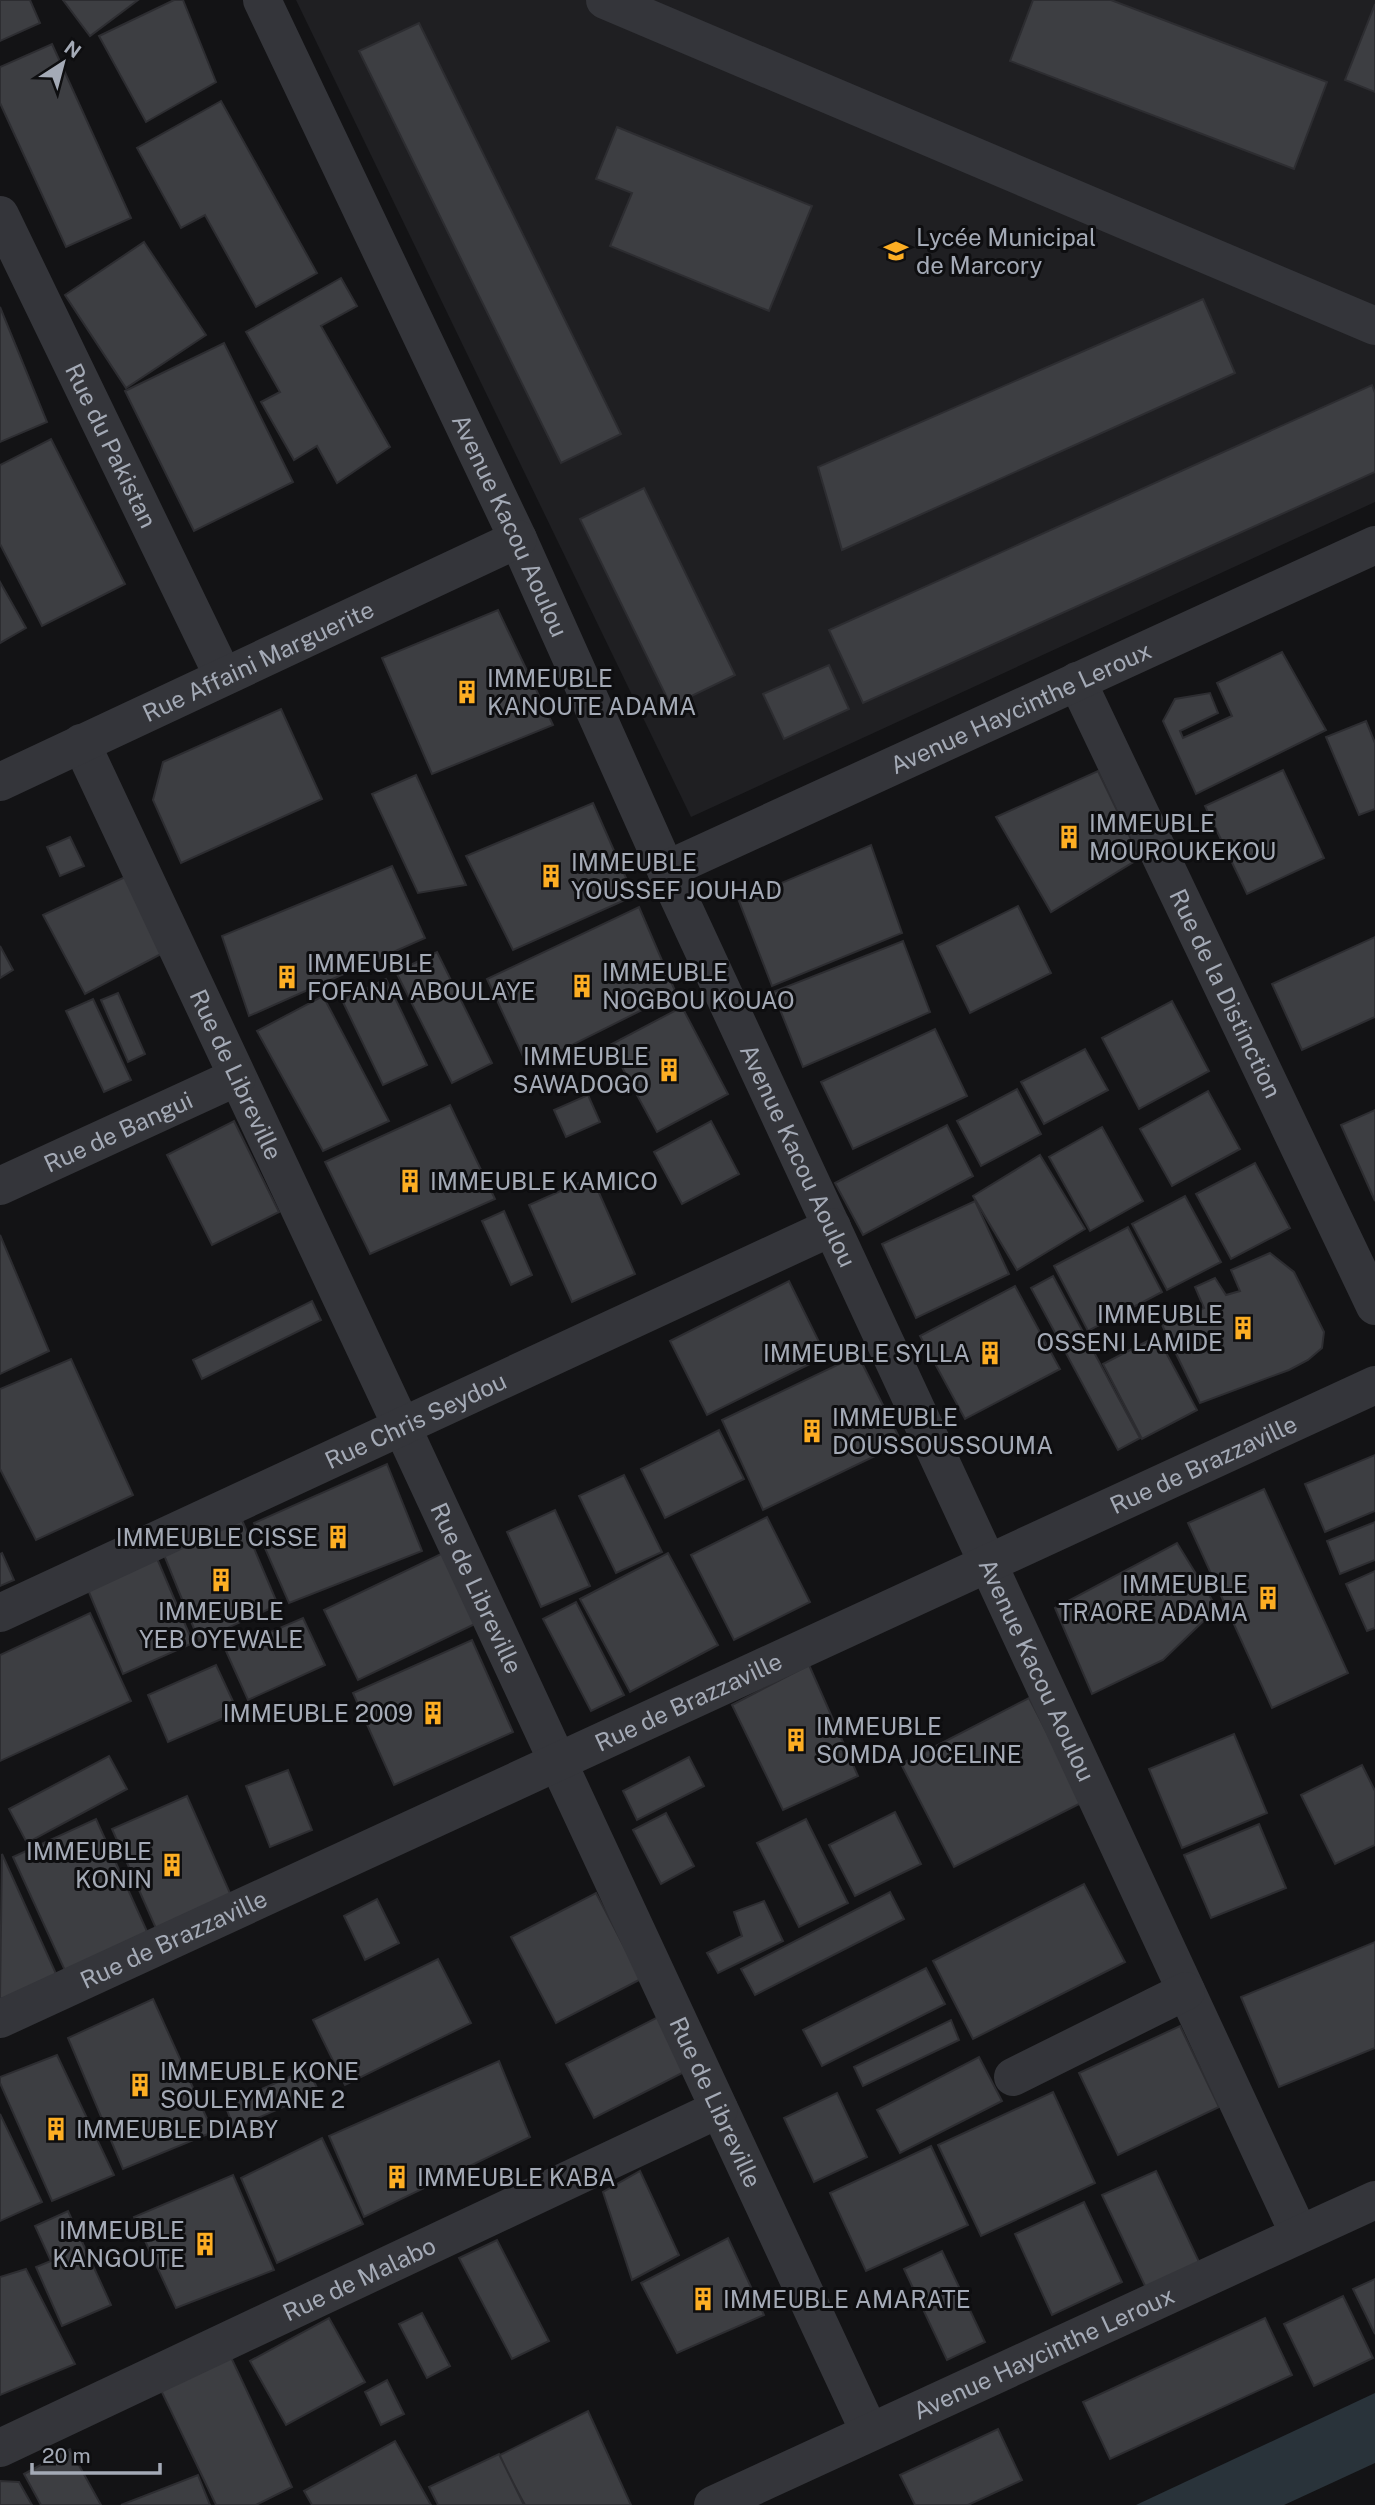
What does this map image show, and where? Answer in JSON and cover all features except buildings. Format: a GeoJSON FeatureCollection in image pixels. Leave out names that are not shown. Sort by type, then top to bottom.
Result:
{"type":"FeatureCollection","features":[{"type":"Feature","properties":{"kind":"street","name":"Avenue Kacou Aoulou"},"geometry":{"type":"LineString","coordinates":[[262,0],[518,539],[666,870],[1299,2234]]}},
{"type":"Feature","properties":{"kind":"street"},"geometry":{"type":"LineString","coordinates":[[605,0],[1375,326]]}},
{"type":"Feature","properties":{"kind":"street","name":"Rue du Pakistan"},"geometry":{"type":"LineString","coordinates":[[0,215],[223,676]]}},
{"type":"Feature","properties":{"kind":"street","name":"Rue Affaini Marguerite"},"geometry":{"type":"LineString","coordinates":[[0,782],[518,539]]}},
{"type":"Feature","properties":{"kind":"street","name":"Avenue Haycinthe Leroux"},"geometry":{"type":"LineString","coordinates":[[666,870],[1375,545]]}},
{"type":"Feature","properties":{"kind":"street","name":"Rue de la Distinction"},"geometry":{"type":"LineString","coordinates":[[1077,681],[1375,1306]]}},
{"type":"Feature","properties":{"kind":"street","name":"Rue de Libreville"},"geometry":{"type":"LineString","coordinates":[[81,743],[869,2431]]}},
{"type":"Feature","properties":{"kind":"street","name":"Rue de Bangui"},"geometry":{"type":"LineString","coordinates":[[0,1186],[237,1077]]}},
{"type":"Feature","properties":{"kind":"street","name":"Rue Chris Seydou"},"geometry":{"type":"LineString","coordinates":[[0,1613],[832,1227]]}},
{"type":"Feature","properties":{"kind":"street","name":"Rue de Brazzaville"},"geometry":{"type":"LineString","coordinates":[[0,2019],[1375,1385]]}},
{"type":"Feature","properties":{"kind":"street"},"geometry":{"type":"LineString","coordinates":[[1013,2077],[1186,1991]]}},
{"type":"Feature","properties":{"kind":"street","name":"Rue de Malabo"},"geometry":{"type":"LineString","coordinates":[[0,2448],[719,2109]]}},
{"type":"Feature","properties":{"kind":"street","name":"Avenue Haycinthe Leroux"},"geometry":{"type":"LineString","coordinates":[[713,2505],[1375,2200]]}},
{"type":"Feature","properties":{"kind":"shaded area","name":"Lycée Municipal de Marcory"},"geometry":{"type":"Polygon","coordinates":[[[296,0],[1375,0],[1375,502],[691,817],[296,0]]]}},
{"type":"Feature","properties":{"kind":"shaded area"},"geometry":{"type":"Polygon","coordinates":[[[1375,2393],[1375,2463],[1284,2505],[1136,2505],[1375,2393]]]}},
{"type":"Feature","properties":{"kind":"place","name":"Lycée Municipal de Marcory"},"geometry":{"type":"Point","coordinates":[896,251]}},
{"type":"Feature","properties":{"kind":"place","name":"IMMEUBLE KANOUTE ADAMA"},"geometry":{"type":"Point","coordinates":[467,692]}},
{"type":"Feature","properties":{"kind":"place","name":"IMMEUBLE MOUROUKEKOU"},"geometry":{"type":"Point","coordinates":[1069,837]}},
{"type":"Feature","properties":{"kind":"place","name":"IMMEUBLE YOUSSEF JOUHAD"},"geometry":{"type":"Point","coordinates":[551,876]}},
{"type":"Feature","properties":{"kind":"place","name":"IMMEUBLE FOFANA ABOULAYE"},"geometry":{"type":"Point","coordinates":[287,977]}},
{"type":"Feature","properties":{"kind":"place","name":"IMMEUBLE NOGBOU KOUAO"},"geometry":{"type":"Point","coordinates":[582,986]}},
{"type":"Feature","properties":{"kind":"place","name":"IMMEUBLE SAWADOGO"},"geometry":{"type":"Point","coordinates":[669,1070]}},
{"type":"Feature","properties":{"kind":"place","name":"IMMEUBLE KAMICO"},"geometry":{"type":"Point","coordinates":[410,1181]}},
{"type":"Feature","properties":{"kind":"place","name":"IMMEUBLE OSSENI LAMIDE"},"geometry":{"type":"Point","coordinates":[1243,1328]}},
{"type":"Feature","properties":{"kind":"place","name":"IMMEUBLE SYLLA"},"geometry":{"type":"Point","coordinates":[990,1353]}},
{"type":"Feature","properties":{"kind":"place","name":"IMMEUBLE DOUSSOUSSOUMA"},"geometry":{"type":"Point","coordinates":[812,1431]}},
{"type":"Feature","properties":{"kind":"place","name":"IMMEUBLE CISSE"},"geometry":{"type":"Point","coordinates":[338,1537]}},
{"type":"Feature","properties":{"kind":"place","name":"IMMEUBLE YEB OYEWALE"},"geometry":{"type":"Point","coordinates":[221,1580]}},
{"type":"Feature","properties":{"kind":"place","name":"IMMEUBLE TRAORE ADAMA"},"geometry":{"type":"Point","coordinates":[1268,1598]}},
{"type":"Feature","properties":{"kind":"place","name":"IMMEUBLE 2009"},"geometry":{"type":"Point","coordinates":[433,1713]}},
{"type":"Feature","properties":{"kind":"place","name":"IMMEUBLE SOMDA JOCELINE"},"geometry":{"type":"Point","coordinates":[796,1740]}},
{"type":"Feature","properties":{"kind":"place","name":"IMMEUBLE KONIN"},"geometry":{"type":"Point","coordinates":[172,1865]}},
{"type":"Feature","properties":{"kind":"place","name":"IMMEUBLE KONE SOULEYMANE 2"},"geometry":{"type":"Point","coordinates":[140,2085]}},
{"type":"Feature","properties":{"kind":"place","name":"IMMEUBLE DIABY"},"geometry":{"type":"Point","coordinates":[56,2129]}},
{"type":"Feature","properties":{"kind":"place","name":"IMMEUBLE KABA"},"geometry":{"type":"Point","coordinates":[397,2177]}},
{"type":"Feature","properties":{"kind":"place","name":"IMMEUBLE KANGOUTE"},"geometry":{"type":"Point","coordinates":[205,2244]}},
{"type":"Feature","properties":{"kind":"place","name":"IMMEUBLE AMARATE"},"geometry":{"type":"Point","coordinates":[703,2299]}}]}
